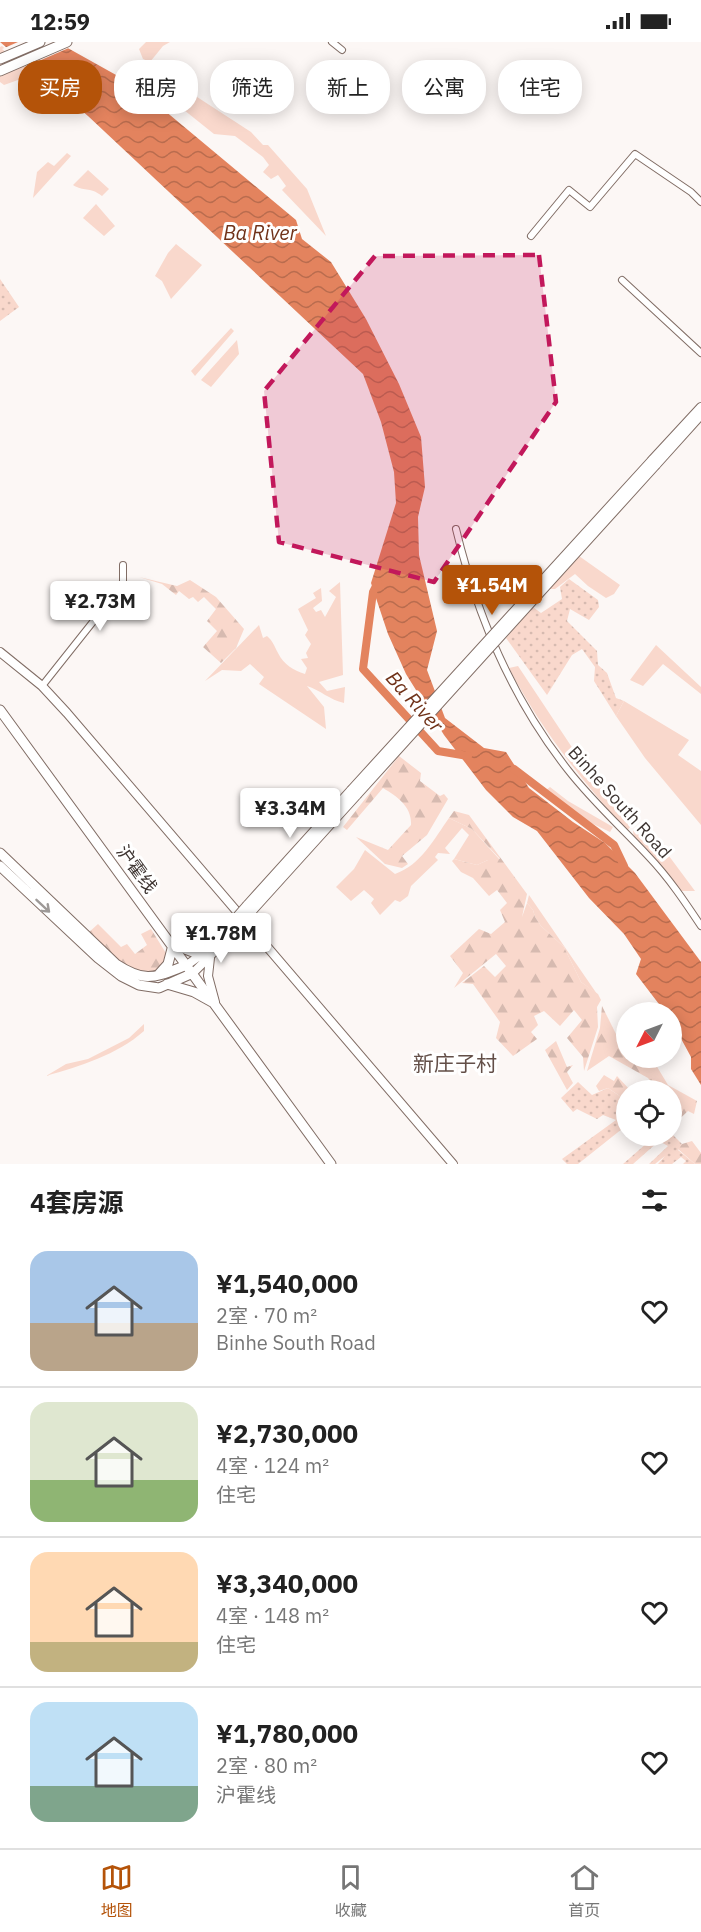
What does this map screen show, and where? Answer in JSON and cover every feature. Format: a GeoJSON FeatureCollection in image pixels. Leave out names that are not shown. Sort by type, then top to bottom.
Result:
{"type":"FeatureCollection","features":[{"type":"Feature","properties":{"kind":"highway"},"geometry":{"type":"LineString","coordinates":[[0,59],[40,42]]}},
{"type":"Feature","properties":{"kind":"highway"},"geometry":{"type":"LineString","coordinates":[[0,71],[67,42]]}},
{"type":"Feature","properties":{"kind":"highway","name":"沪霍线"},"geometry":{"type":"LineString","coordinates":[[0,710],[331,1164]]}},
{"type":"Feature","properties":{"kind":"highway"},"geometry":{"type":"LineString","coordinates":[[0,853],[116,964],[132,974],[145,978],[190,969]]}},
{"type":"Feature","properties":{"kind":"highway"},"geometry":{"type":"LineString","coordinates":[[0,867],[98,958],[121,976],[140,985],[159,988],[190,969]]}},
{"type":"Feature","properties":{"kind":"highway"},"geometry":{"type":"LineString","coordinates":[[158,976],[168,964],[172,945]]}},
{"type":"Feature","properties":{"kind":"highway"},"geometry":{"type":"LineString","coordinates":[[167,984],[194,992],[215,1004]]}},
{"type":"Feature","properties":{"kind":"main road"},"geometry":{"type":"LineString","coordinates":[[190,969],[208,954],[250,908],[654,462],[701,407]]}},
{"type":"Feature","properties":{"kind":"main road"},"geometry":{"type":"LineString","coordinates":[[654,462],[701,415]]}},
{"type":"Feature","properties":{"kind":"main road"},"geometry":{"type":"LineString","coordinates":[[0,652],[42,686],[453,1164]]}},
{"type":"Feature","properties":{"kind":"main road"},"geometry":{"type":"LineString","coordinates":[[172,945],[194,953],[208,954]]}},
{"type":"Feature","properties":{"kind":"main road"},"geometry":{"type":"LineString","coordinates":[[208,954],[208,976],[215,1004]]}},
{"type":"Feature","properties":{"kind":"street"},"geometry":{"type":"LineString","coordinates":[[332,42],[342,50]]}},
{"type":"Feature","properties":{"kind":"street"},"geometry":{"type":"LineString","coordinates":[[531,236],[569,190],[590,207],[635,154],[691,192],[701,202]]}},
{"type":"Feature","properties":{"kind":"street"},"geometry":{"type":"LineString","coordinates":[[622,280],[701,353]]}},
{"type":"Feature","properties":{"kind":"street","name":"Binhe South Road"},"geometry":{"type":"LineString","coordinates":[[456,529],[464,562],[488,633],[538,726],[567,769],[600,808],[663,873],[701,926]]}},
{"type":"Feature","properties":{"kind":"street"},"geometry":{"type":"LineString","coordinates":[[42,686],[123,584],[123,565]]}},
{"type":"Feature","properties":{"kind":"highlighted area"},"geometry":{"type":"Polygon","coordinates":[[[539,255],[556,402],[434,582],[279,542],[264,391],[375,256],[539,255]]]}},
{"type":"Feature","properties":{"kind":"green space"},"geometry":{"type":"Polygon","coordinates":[[[146,42],[170,42],[163,46],[152,60],[143,59],[139,49],[146,42]]]}},
{"type":"Feature","properties":{"kind":"green space"},"geometry":{"type":"Polygon","coordinates":[[[2,46],[18,60],[18,80],[4,85],[0,82],[0,47],[2,46]]]}},
{"type":"Feature","properties":{"kind":"green space"},"geometry":{"type":"Polygon","coordinates":[[[198,98],[210,105],[210,114],[223,114],[251,132],[263,145],[268,145],[307,189],[326,236],[282,190],[286,186],[278,175],[271,179],[263,172],[269,165],[263,157],[235,136],[214,134],[189,114],[198,114],[198,98]]]}},
{"type":"Feature","properties":{"kind":"green space"},"geometry":{"type":"Polygon","coordinates":[[[67,153],[71,156],[33,198],[37,172],[48,162],[54,166],[67,153]]]}},
{"type":"Feature","properties":{"kind":"green space"},"geometry":{"type":"Polygon","coordinates":[[[88,170],[109,189],[102,196],[94,191],[73,185],[88,170]]]}},
{"type":"Feature","properties":{"kind":"green space"},"geometry":{"type":"Polygon","coordinates":[[[96,204],[115,226],[104,236],[83,218],[96,204]]]}},
{"type":"Feature","properties":{"kind":"green space"},"geometry":{"type":"Polygon","coordinates":[[[176,244],[202,265],[171,299],[162,281],[155,276],[176,244]]]}},
{"type":"Feature","properties":{"kind":"green space"},"geometry":{"type":"Polygon","coordinates":[[[0,279],[19,307],[0,321],[0,279]]]}},
{"type":"Feature","properties":{"kind":"green space"},"geometry":{"type":"Polygon","coordinates":[[[231,328],[234,331],[195,376],[191,371],[231,328]]]}},
{"type":"Feature","properties":{"kind":"green space"},"geometry":{"type":"Polygon","coordinates":[[[237,340],[239,354],[211,387],[201,380],[237,340]]]}},
{"type":"Feature","properties":{"kind":"green space"},"geometry":{"type":"Polygon","coordinates":[[[579,556],[620,585],[614,594],[606,598],[575,574],[555,589],[549,589],[579,556]]]}},
{"type":"Feature","properties":{"kind":"green space"},"geometry":{"type":"Polygon","coordinates":[[[139,577],[177,586],[190,580],[216,597],[244,629],[236,648],[221,663],[203,647],[217,631],[207,621],[216,609],[204,597],[198,602],[193,597],[189,599],[179,591],[176,595],[162,584],[139,577]]]}},
{"type":"Feature","properties":{"kind":"green space"},"geometry":{"type":"Polygon","coordinates":[[[569,579],[598,600],[599,607],[589,620],[570,609],[567,621],[597,651],[598,665],[607,673],[616,698],[624,701],[616,716],[594,681],[595,667],[582,649],[572,655],[547,695],[506,638],[533,607],[541,613],[562,599],[560,587],[569,579]]]}},
{"type":"Feature","properties":{"kind":"green space"},"geometry":{"type":"Polygon","coordinates":[[[340,582],[343,675],[319,682],[327,691],[345,687],[344,703],[307,686],[324,707],[326,729],[259,684],[264,677],[250,664],[241,671],[222,670],[205,681],[259,625],[263,638],[267,636],[269,638],[283,661],[293,669],[305,674],[307,668],[301,659],[308,658],[306,653],[311,644],[305,635],[308,630],[298,609],[316,598],[313,593],[321,588],[322,601],[313,608],[316,612],[321,610],[325,617],[336,597],[329,591],[340,582]]]}},
{"type":"Feature","properties":{"kind":"green space"},"geometry":{"type":"Polygon","coordinates":[[[656,645],[701,687],[701,694],[663,664],[643,686],[630,680],[656,645]]]}},
{"type":"Feature","properties":{"kind":"green space"},"geometry":{"type":"Polygon","coordinates":[[[518,666],[589,773],[634,822],[627,831],[578,773],[534,712],[509,668],[518,666]]]}},
{"type":"Feature","properties":{"kind":"green space"},"geometry":{"type":"Polygon","coordinates":[[[624,701],[689,740],[678,755],[701,771],[701,825],[645,758],[616,716],[624,701]]]}},
{"type":"Feature","properties":{"kind":"green space"},"geometry":{"type":"Polygon","coordinates":[[[399,756],[421,773],[420,781],[440,796],[444,794],[448,799],[427,835],[402,856],[408,864],[402,868],[385,864],[356,837],[388,850],[411,825],[407,808],[394,795],[383,788],[347,830],[343,827],[399,756]]]}},
{"type":"Feature","properties":{"kind":"green space"},"geometry":{"type":"Polygon","coordinates":[[[550,787],[568,801],[613,827],[610,832],[591,823],[545,791],[550,787]]]}},
{"type":"Feature","properties":{"kind":"green space"},"geometry":{"type":"Polygon","coordinates":[[[454,811],[469,815],[527,894],[522,917],[527,903],[541,926],[564,947],[581,982],[598,994],[601,1000],[597,1007],[598,1027],[584,1071],[583,1057],[567,1038],[582,1020],[574,1010],[560,1026],[544,1011],[534,1016],[538,1025],[531,1032],[537,1039],[513,1056],[496,1038],[500,1022],[473,984],[462,983],[484,966],[495,977],[506,966],[496,954],[454,988],[463,973],[450,956],[479,929],[491,934],[505,922],[500,910],[507,903],[497,890],[489,896],[473,878],[461,872],[452,861],[454,859],[477,865],[488,860],[500,859],[472,829],[449,818],[454,811]]]}},
{"type":"Feature","properties":{"kind":"green space"},"geometry":{"type":"Polygon","coordinates":[[[449,818],[472,829],[500,860],[488,860],[477,865],[454,859],[469,835],[462,828],[445,848],[450,854],[438,853],[435,857],[438,860],[411,886],[408,896],[400,902],[395,900],[380,915],[371,903],[374,899],[364,890],[351,901],[336,887],[354,869],[365,850],[395,874],[404,870],[420,858],[449,818]]]}},
{"type":"Feature","properties":{"kind":"green space"},"geometry":{"type":"Polygon","coordinates":[[[639,827],[666,852],[695,891],[681,891],[634,838],[633,831],[639,827]]]}},
{"type":"Feature","properties":{"kind":"green space"},"geometry":{"type":"Polygon","coordinates":[[[529,895],[597,994],[581,982],[564,947],[541,926],[527,903],[529,895]]]}},
{"type":"Feature","properties":{"kind":"green space"},"geometry":{"type":"Polygon","coordinates":[[[98,924],[121,947],[127,944],[135,954],[147,945],[141,934],[151,929],[169,958],[161,970],[151,975],[129,969],[88,933],[98,924]]]}},
{"type":"Feature","properties":{"kind":"green space"},"geometry":{"type":"Polygon","coordinates":[[[602,1006],[616,1034],[616,1060],[609,1056],[587,1071],[600,1028],[602,1006]]]}},
{"type":"Feature","properties":{"kind":"green space"},"geometry":{"type":"Polygon","coordinates":[[[144,1024],[144,1031],[122,1047],[85,1064],[46,1076],[66,1064],[88,1059],[129,1038],[144,1024]]]}},
{"type":"Feature","properties":{"kind":"green space"},"geometry":{"type":"Polygon","coordinates":[[[556,1041],[567,1067],[573,1065],[567,1072],[573,1083],[567,1090],[545,1050],[556,1041]]]}},
{"type":"Feature","properties":{"kind":"green space"},"geometry":{"type":"Polygon","coordinates":[[[630,1068],[658,1068],[665,1080],[650,1080],[630,1068]]]}},
{"type":"Feature","properties":{"kind":"green space"},"geometry":{"type":"Polygon","coordinates":[[[604,1075],[614,1081],[617,1076],[621,1080],[616,1080],[616,1093],[608,1088],[599,1091],[596,1086],[604,1075]]]}},
{"type":"Feature","properties":{"kind":"green space"},"geometry":{"type":"Polygon","coordinates":[[[578,1082],[592,1095],[608,1088],[616,1093],[616,1120],[603,1115],[597,1119],[577,1109],[573,1112],[561,1098],[578,1082]]]}},
{"type":"Feature","properties":{"kind":"green space"},"geometry":{"type":"Polygon","coordinates":[[[682,1093],[697,1101],[694,1114],[688,1111],[682,1117],[682,1093]]]}},
{"type":"Feature","properties":{"kind":"green space"},"geometry":{"type":"Polygon","coordinates":[[[616,1120],[616,1134],[578,1164],[567,1164],[562,1159],[616,1120]]]}},
{"type":"Feature","properties":{"kind":"green space"},"geometry":{"type":"Polygon","coordinates":[[[692,1141],[701,1153],[701,1164],[695,1164],[678,1149],[682,1144],[692,1141]]]}},
{"type":"Feature","properties":{"kind":"green space"},"geometry":{"type":"Polygon","coordinates":[[[644,1146],[653,1146],[633,1164],[623,1164],[644,1146]]]}},
{"type":"Feature","properties":{"kind":"green space"},"geometry":{"type":"Polygon","coordinates":[[[668,1146],[681,1146],[678,1150],[695,1164],[683,1164],[686,1161],[681,1157],[672,1164],[658,1164],[665,1156],[655,1164],[649,1164],[668,1146]]]}},
{"type":"Feature","properties":{"kind":"water","name":"Ba River"},"geometry":{"type":"Polygon","coordinates":[[[0,42],[57,42],[89,60],[21,60],[0,42]]]}},
{"type":"Feature","properties":{"kind":"water","name":"Ba River"},"geometry":{"type":"Polygon","coordinates":[[[102,67],[114,74],[114,114],[169,114],[296,220],[302,239],[331,262],[366,319],[399,384],[421,437],[425,487],[418,517],[419,555],[437,631],[427,670],[445,718],[484,748],[506,752],[529,788],[605,843],[635,873],[701,962],[701,1085],[691,1069],[691,1057],[682,1040],[682,1002],[657,1002],[636,974],[641,959],[624,934],[589,898],[537,831],[513,817],[486,790],[444,735],[406,674],[388,634],[371,583],[396,503],[394,472],[381,422],[363,374],[86,114],[102,114],[102,67]]]}},
{"type":"Feature","properties":{"kind":"pier"},"geometry":{"type":"Polygon","coordinates":[[[18,42],[64,42],[71,47],[41,60],[18,62],[2,49],[18,42]]]}},
{"type":"Feature","properties":{"kind":"waterway","name":"Ba River"},"geometry":{"type":"LineString","coordinates":[[378,582],[373,592],[363,669],[438,751],[468,756]]}},
{"type":"Feature","properties":{"kind":"waterway","name":"Ba River"},"geometry":{"type":"LineString","coordinates":[[514,769],[614,845],[624,866]]}},
{"type":"Feature","properties":{"kind":"district","name":"新庄子村"},"geometry":{"type":"Point","coordinates":[455,1063]}}]}
